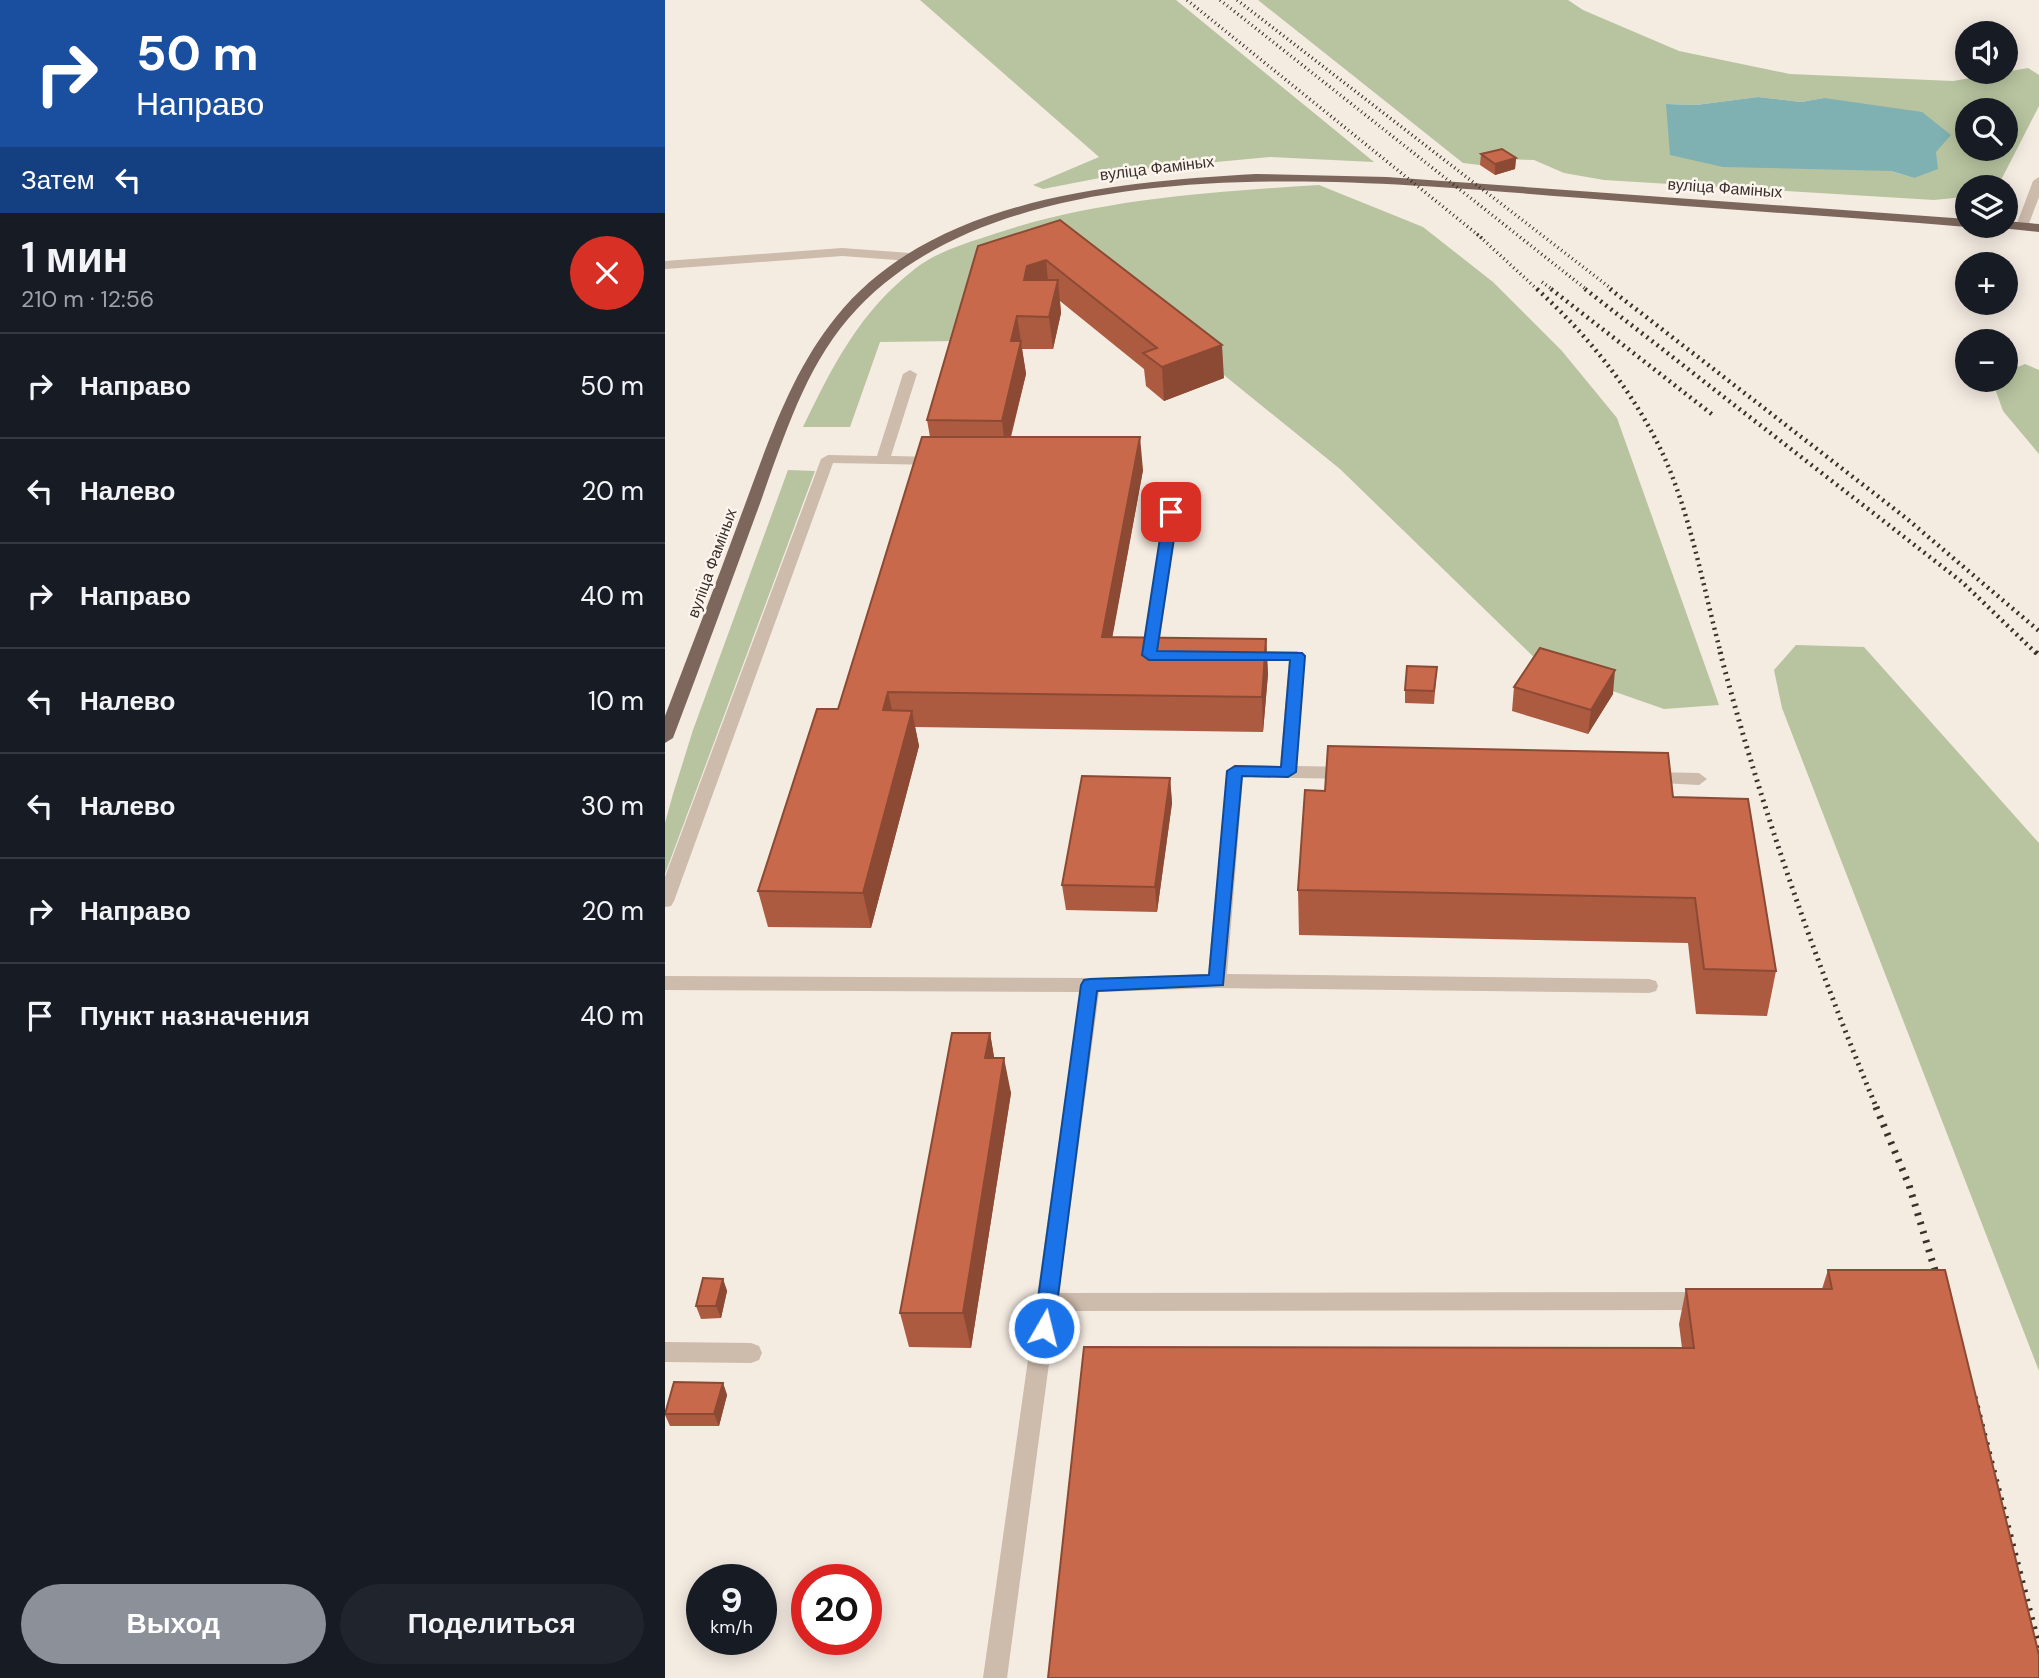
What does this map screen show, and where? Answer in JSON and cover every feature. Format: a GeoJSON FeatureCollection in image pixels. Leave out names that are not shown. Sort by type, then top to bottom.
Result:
{"type":"FeatureCollection","features":[{"type":"Feature","properties":{"kind":"main road","name":"вуліца Фаміных"},"geometry":{"type":"LineString","coordinates":[[665,738],[770,458],[816,355],[840,319],[865,293],[910,257],[958,232],[1050,203],[1167,182],[1261,176],[1412,181],[1955,222]]}},
{"type":"Feature","properties":{"kind":"main road"},"geometry":{"type":"LineString","coordinates":[[2018,226],[2039,228]]}},
{"type":"Feature","properties":{"kind":"street"},"geometry":{"type":"LineString","coordinates":[[2022,226],[2039,181]]}},
{"type":"Feature","properties":{"kind":"street"},"geometry":{"type":"LineString","coordinates":[[665,265],[842,251],[910,257]]}},
{"type":"Feature","properties":{"kind":"street"},"geometry":{"type":"LineString","coordinates":[[883,460],[910,374]]}},
{"type":"Feature","properties":{"kind":"street"},"geometry":{"type":"LineString","coordinates":[[665,901],[828,459],[958,461]]}},
{"type":"Feature","properties":{"kind":"street"},"geometry":{"type":"LineString","coordinates":[[1175,488],[1149,655],[1176,655]]}},
{"type":"Feature","properties":{"kind":"street"},"geometry":{"type":"LineString","coordinates":[[1230,655],[1297,656],[1288,772]]}},
{"type":"Feature","properties":{"kind":"street"},"geometry":{"type":"LineString","coordinates":[[1217,981],[1235,771],[1370,773]]}},
{"type":"Feature","properties":{"kind":"street"},"geometry":{"type":"LineString","coordinates":[[1631,778],[1699,779]]}},
{"type":"Feature","properties":{"kind":"street"},"geometry":{"type":"LineString","coordinates":[[665,983],[1090,985],[1217,981],[1649,986]]}},
{"type":"Feature","properties":{"kind":"street"},"geometry":{"type":"LineString","coordinates":[[995,1678],[1090,985]]}},
{"type":"Feature","properties":{"kind":"street"},"geometry":{"type":"LineString","coordinates":[[1047,1302],[1728,1301]]}},
{"type":"Feature","properties":{"kind":"street"},"geometry":{"type":"LineString","coordinates":[[665,1352],[751,1353]]}},
{"type":"Feature","properties":{"kind":"green space"},"geometry":{"type":"Polygon","coordinates":[[[920,0],[1176,0],[1374,162],[1270,157],[1151,168],[1043,189],[1033,185],[1099,157],[920,0]]]}},
{"type":"Feature","properties":{"kind":"green space"},"geometry":{"type":"Polygon","coordinates":[[[1258,0],[1568,0],[1583,10],[1679,51],[1790,74],[1955,81],[1955,84],[2018,84],[2018,70],[2028,68],[2039,75],[2039,106],[2018,147],[2018,98],[1955,98],[1955,161],[2011,161],[2004,175],[1955,175],[1955,198],[1934,200],[1604,180],[1564,173],[1534,160],[1501,159],[1480,165],[1463,163],[1258,0]],[[1758,97],[1696,105],[1667,104],[1914,178],[1824,98],[1801,102],[1758,97]]]}},
{"type":"Feature","properties":{"kind":"green space"},"geometry":{"type":"Polygon","coordinates":[[[1319,185],[1423,227],[1493,282],[1562,351],[1617,418],[1719,705],[1664,709],[1544,667],[1340,469],[1066,247],[958,341],[880,342],[850,427],[803,427],[837,361],[879,302],[916,268],[943,252],[1034,222],[1114,205],[1196,194],[1319,185]]]}},
{"type":"Feature","properties":{"kind":"green space"},"geometry":{"type":"Polygon","coordinates":[[[2025,364],[2039,370],[2039,454],[2003,411],[1996,392],[2018,392],[2018,367],[2025,364]]]}},
{"type":"Feature","properties":{"kind":"green space"},"geometry":{"type":"Polygon","coordinates":[[[788,470],[815,471],[665,874],[665,823],[673,794],[693,730],[788,470]]]}},
{"type":"Feature","properties":{"kind":"green space"},"geometry":{"type":"Polygon","coordinates":[[[1796,645],[1864,647],[2039,843],[2039,1371],[1782,708],[1774,670],[1796,645]]]}},
{"type":"Feature","properties":{"kind":"water"},"geometry":{"type":"Polygon","coordinates":[[[1758,97],[1801,102],[1824,98],[1922,112],[1951,135],[1936,152],[1938,169],[1914,178],[1891,171],[1723,167],[1670,155],[1666,104],[1696,105],[1758,97]]]}},
{"type":"Feature","properties":{"kind":"building"},"geometry":{"type":"Polygon","coordinates":[[[1502,149],[1516,158],[1495,164],[1481,154],[1502,149]]]}},
{"type":"Feature","properties":{"kind":"building"},"geometry":{"type":"Polygon","coordinates":[[[1060,220],[1222,345],[1162,367],[1143,353],[1157,348],[1046,260],[1027,266],[1024,280],[1058,280],[1049,317],[1017,316],[1011,341],[1021,341],[1002,421],[927,420],[978,246],[1060,220]]]}},
{"type":"Feature","properties":{"kind":"building"},"geometry":{"type":"Polygon","coordinates":[[[922,437],[1140,437],[1102,637],[1266,639],[1262,697],[888,692],[883,710],[912,711],[863,893],[758,891],[817,709],[838,709],[922,437]]]}},
{"type":"Feature","properties":{"kind":"building"},"geometry":{"type":"Polygon","coordinates":[[[1540,648],[1615,670],[1591,710],[1514,687],[1540,648]]]}},
{"type":"Feature","properties":{"kind":"building"},"geometry":{"type":"Polygon","coordinates":[[[1407,666],[1437,667],[1434,691],[1405,690],[1407,666]]]}},
{"type":"Feature","properties":{"kind":"building"},"geometry":{"type":"Polygon","coordinates":[[[1328,746],[1668,753],[1673,797],[1748,799],[1776,971],[1704,969],[1695,898],[1298,890],[1305,790],[1325,791],[1328,746]]]}},
{"type":"Feature","properties":{"kind":"building"},"geometry":{"type":"Polygon","coordinates":[[[1082,776],[1170,778],[1155,887],[1062,885],[1082,776]]]}},
{"type":"Feature","properties":{"kind":"building"},"geometry":{"type":"Polygon","coordinates":[[[952,1033],[990,1033],[985,1058],[1004,1058],[963,1313],[900,1313],[952,1033]]]}},
{"type":"Feature","properties":{"kind":"building"},"geometry":{"type":"Polygon","coordinates":[[[1828,1270],[1945,1270],[2039,1655],[2039,1678],[1048,1678],[1084,1347],[1694,1348],[1686,1289],[1832,1289],[1828,1270]]]}},
{"type":"Feature","properties":{"kind":"building"},"geometry":{"type":"Polygon","coordinates":[[[703,1278],[723,1279],[716,1306],[696,1306],[703,1278]]]}},
{"type":"Feature","properties":{"kind":"building"},"geometry":{"type":"Polygon","coordinates":[[[674,1382],[723,1383],[714,1414],[665,1414],[674,1382]]]}},
{"type":"Feature","properties":{"kind":"railway"},"geometry":{"type":"LineString","coordinates":[[1187,0],[1478,235]]}},
{"type":"Feature","properties":{"kind":"railway"},"geometry":{"type":"LineString","coordinates":[[1220,0],[1587,290]]}},
{"type":"Feature","properties":{"kind":"railway"},"geometry":{"type":"LineString","coordinates":[[1237,0],[1613,290]]}},
{"type":"Feature","properties":{"kind":"railway"},"geometry":{"type":"LineString","coordinates":[[1478,235],[1483,239]]}},
{"type":"Feature","properties":{"kind":"railway"},"geometry":{"type":"LineString","coordinates":[[1478,235],[1538,290]]}},
{"type":"Feature","properties":{"kind":"railway"},"geometry":{"type":"LineString","coordinates":[[1542,282],[1553,290]]}},
{"type":"Feature","properties":{"kind":"railway"},"geometry":{"type":"LineString","coordinates":[[1551,289],[1713,415]]}},
{"type":"Feature","properties":{"kind":"railway"},"geometry":{"type":"LineString","coordinates":[[1585,289],[1962,582],[2037,654]]}},
{"type":"Feature","properties":{"kind":"railway"},"geometry":{"type":"LineString","coordinates":[[1610,289],[1906,518],[2039,631]]}},
{"type":"Feature","properties":{"kind":"railway"},"geometry":{"type":"LineString","coordinates":[[1538,290],[1606,363],[1635,404],[1660,448],[1688,523],[1721,654]]}},
{"type":"Feature","properties":{"kind":"railway"},"geometry":{"type":"LineString","coordinates":[[1720,652],[1771,826],[1832,997],[1877,1109]]}},
{"type":"Feature","properties":{"kind":"railway"},"geometry":{"type":"LineString","coordinates":[[2036,652],[2039,655]]}},
{"type":"Feature","properties":{"kind":"railway"},"geometry":{"type":"LineString","coordinates":[[1876,1107],[1909,1185],[1941,1290]]}},
{"type":"Feature","properties":{"kind":"railway"},"geometry":{"type":"LineString","coordinates":[[1974,1397],[2039,1648]]}},
{"type":"Feature","properties":{"kind":"route"},"geometry":{"type":"LineString","coordinates":[[1044,1328],[1090,985],[1217,981],[1235,771],[1288,772],[1297,656],[1149,655],[1171,512]]}}]}
